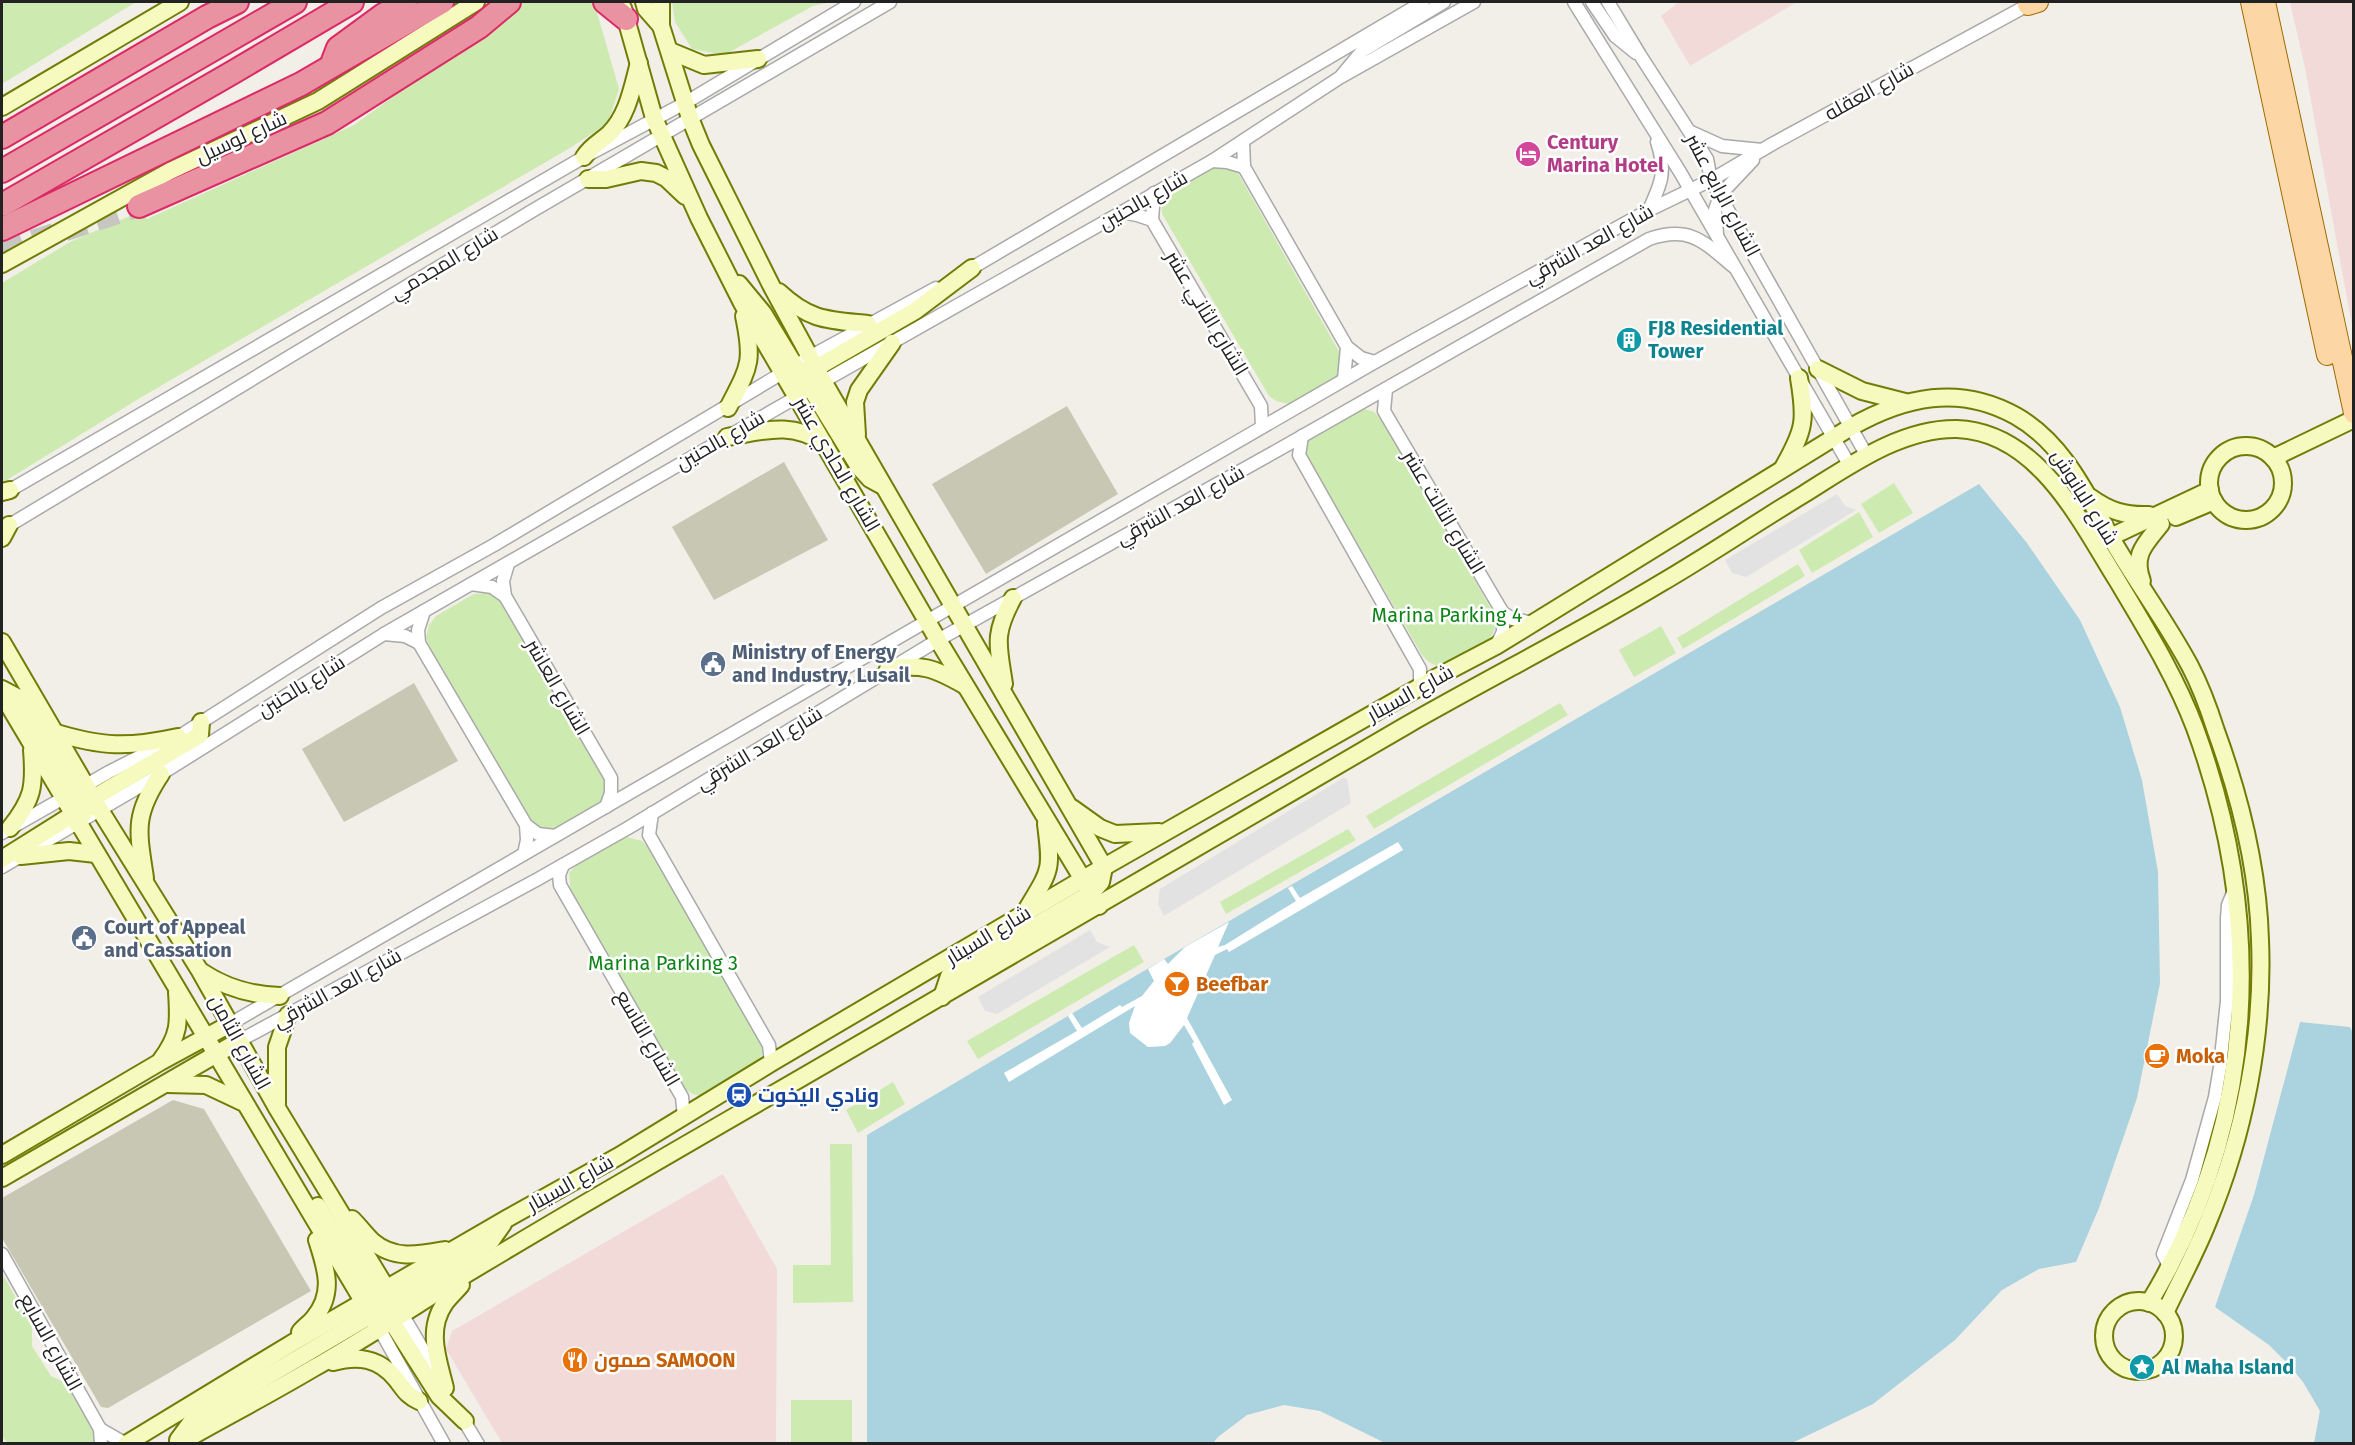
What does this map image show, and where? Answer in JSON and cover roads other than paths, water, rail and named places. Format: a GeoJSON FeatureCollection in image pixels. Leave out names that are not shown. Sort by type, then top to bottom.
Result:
{"type":"FeatureCollection","features":[{"type":"Feature","properties":{"kind":"highway"},"geometry":{"type":"LineString","coordinates":[[2,137],[207,17],[237,2]]}},
{"type":"Feature","properties":{"kind":"highway"},"geometry":{"type":"LineString","coordinates":[[2,171],[295,2]]}},
{"type":"Feature","properties":{"kind":"highway"},"geometry":{"type":"LineString","coordinates":[[2,205],[352,2]]}},
{"type":"Feature","properties":{"kind":"highway"},"geometry":{"type":"LineString","coordinates":[[330,68],[338,48],[383,15],[406,2]]}},
{"type":"Feature","properties":{"kind":"highway"},"geometry":{"type":"LineString","coordinates":[[2,229],[265,102],[330,68],[442,2]]}},
{"type":"Feature","properties":{"kind":"highway"},"geometry":{"type":"LineString","coordinates":[[139,206],[327,123],[479,27],[509,2]]}},
{"type":"Feature","properties":{"kind":"highway"},"geometry":{"type":"LineString","coordinates":[[605,2],[624,10]]}},
{"type":"Feature","properties":{"kind":"main road"},"geometry":{"type":"LineString","coordinates":[[2251,2],[2318,320],[2335,379],[2348,393]]}},
{"type":"Feature","properties":{"kind":"main road"},"geometry":{"type":"LineString","coordinates":[[2265,2],[2337,315],[2348,368],[2348,393],[2354,413]]}},
{"type":"Feature","properties":{"kind":"street"},"geometry":{"type":"LineString","coordinates":[[2,107],[180,2]]}},
{"type":"Feature","properties":{"kind":"street","name":"شارع لوسيل"},"geometry":{"type":"LineString","coordinates":[[2,264],[170,171],[318,102],[476,2]]}},
{"type":"Feature","properties":{"kind":"street"},"geometry":{"type":"LineString","coordinates":[[644,2],[646,9],[661,26]]}},
{"type":"Feature","properties":{"kind":"street","name":"الشارع الحادي عشر"},"geometry":{"type":"LineString","coordinates":[[661,2],[661,26],[688,110],[701,145],[772,286],[805,376],[824,443],[965,686],[1091,893]]}},
{"type":"Feature","properties":{"kind":"street","name":"شارع المجدمي"},"geometry":{"type":"LineString","coordinates":[[4,531],[662,135],[688,110],[758,59],[854,2]]}},
{"type":"Feature","properties":{"kind":"street","name":"شارع المجدمي"},"geometry":{"type":"LineString","coordinates":[[4,493],[584,156],[654,118],[688,110],[890,2]]}},
{"type":"Feature","properties":{"kind":"street","name":"شارع بالحنين"},"geometry":{"type":"LineString","coordinates":[[6,831],[82,805],[161,774],[384,634],[727,437],[868,324],[972,268],[1423,2]]}},
{"type":"Feature","properties":{"kind":"street"},"geometry":{"type":"LineString","coordinates":[[1339,78],[1362,51],[1444,2]]}},
{"type":"Feature","properties":{"kind":"street","name":"شارع بالحنين"},"geometry":{"type":"LineString","coordinates":[[2,867],[21,856],[82,805],[178,737],[381,608],[505,539],[728,408],[892,343],[1212,161],[1339,78],[1474,2]]}},
{"type":"Feature","properties":{"kind":"street","name":"الشارع الرابع عشر"},"geometry":{"type":"LineString","coordinates":[[1574,2],[1651,124],[1850,466]]}},
{"type":"Feature","properties":{"kind":"street"},"geometry":{"type":"LineString","coordinates":[[1592,2],[1615,36],[1640,55]]}},
{"type":"Feature","properties":{"kind":"street","name":"الشارع الرابع عشر"},"geometry":{"type":"LineString","coordinates":[[1608,2],[1707,159],[1711,180],[1867,456]]}},
{"type":"Feature","properties":{"kind":"street","name":"شارع العقله"},"geometry":{"type":"LineString","coordinates":[[1711,180],[2033,3]]}},
{"type":"Feature","properties":{"kind":"street","name":"الشارع الحادي عشر"},"geometry":{"type":"LineString","coordinates":[[624,10],[654,118],[742,303],[857,439],[1104,867]]}},
{"type":"Feature","properties":{"kind":"street"},"geometry":{"type":"LineString","coordinates":[[670,51],[704,65],[758,59]]}},
{"type":"Feature","properties":{"kind":"street"},"geometry":{"type":"LineString","coordinates":[[584,156],[595,143],[608,135],[626,110],[639,62]]}},
{"type":"Feature","properties":{"kind":"street"},"geometry":{"type":"LineString","coordinates":[[1649,210],[1663,174],[1659,149],[1651,124]]}},
{"type":"Feature","properties":{"kind":"street"},"geometry":{"type":"LineString","coordinates":[[1691,132],[1722,146],[1762,150]]}},
{"type":"Feature","properties":{"kind":"street"},"geometry":{"type":"LineString","coordinates":[[1243,141],[1244,167],[1347,347],[1361,358],[1375,362]]}},
{"type":"Feature","properties":{"kind":"street"},"geometry":{"type":"LineString","coordinates":[[1717,236],[1715,210],[1720,195],[1762,150]]}},
{"type":"Feature","properties":{"kind":"street"},"geometry":{"type":"LineString","coordinates":[[1212,161],[1244,167]]}},
{"type":"Feature","properties":{"kind":"street"},"geometry":{"type":"LineString","coordinates":[[588,179],[606,179],[641,171],[656,173],[666,178],[692,202]]}},
{"type":"Feature","properties":{"kind":"street","name":"شارع العد الشرقي"},"geometry":{"type":"LineString","coordinates":[[2,1155],[1375,362],[1649,210],[1711,180]]}},
{"type":"Feature","properties":{"kind":"street"},"geometry":{"type":"LineString","coordinates":[[1121,212],[1152,220],[1154,193]]}},
{"type":"Feature","properties":{"kind":"street"},"geometry":{"type":"LineString","coordinates":[[1675,198],[1715,210],[1750,249]]}},
{"type":"Feature","properties":{"kind":"street","name":"الشارع الثاني عشر"},"geometry":{"type":"LineString","coordinates":[[1152,220],[1262,406]]}},
{"type":"Feature","properties":{"kind":"street","name":"شارع العد الشرقي"},"geometry":{"type":"LineString","coordinates":[[2,1178],[239,1041],[628,828],[938,640],[1649,239],[1677,233],[1696,237],[1734,267]]}},
{"type":"Feature","properties":{"kind":"street"},"geometry":{"type":"LineString","coordinates":[[805,376],[915,311],[972,268]]}},
{"type":"Feature","properties":{"kind":"street"},"geometry":{"type":"LineString","coordinates":[[725,271],[763,313],[805,376],[859,466],[870,478],[885,486]]}},
{"type":"Feature","properties":{"kind":"street"},"geometry":{"type":"LineString","coordinates":[[772,286],[792,305],[810,315],[868,324]]}},
{"type":"Feature","properties":{"kind":"street"},"geometry":{"type":"LineString","coordinates":[[728,408],[750,361],[749,339],[742,303]]}},
{"type":"Feature","properties":{"kind":"street"},"geometry":{"type":"LineString","coordinates":[[857,439],[855,402],[868,376],[892,343]]}},
{"type":"Feature","properties":{"kind":"street"},"geometry":{"type":"LineString","coordinates":[[1344,380],[1347,347]]}},
{"type":"Feature","properties":{"kind":"street"},"geometry":{"type":"LineString","coordinates":[[1818,369],[1862,391],[1906,402]]}},
{"type":"Feature","properties":{"kind":"street"},"geometry":{"type":"LineString","coordinates":[[1782,469],[1797,444],[1803,426],[1799,378]]}},
{"type":"Feature","properties":{"kind":"street"},"geometry":{"type":"LineString","coordinates":[[1359,404],[1384,411],[1386,389]]}},
{"type":"Feature","properties":{"kind":"street","name":"شارع البانوش"},"geometry":{"type":"LineString","coordinates":[[1851,427],[1878,412],[1906,402],[1948,398],[1970,400],[2013,414],[2040,432],[2054,446],[2087,495],[2106,545],[2175,678],[2191,718],[2204,753],[2224,826],[2236,890],[2241,981],[2234,1069],[2226,1112],[2207,1180],[2177,1271]]}},
{"type":"Feature","properties":{"kind":"street"},"geometry":{"type":"LineString","coordinates":[[1262,406],[1274,413],[1284,415]]}},
{"type":"Feature","properties":{"kind":"street"},"geometry":{"type":"LineString","coordinates":[[1262,406],[1262,427]]}},
{"type":"Feature","properties":{"kind":"street","name":"الشارع الثالث عشر"},"geometry":{"type":"LineString","coordinates":[[1384,411],[1503,613]]}},
{"type":"Feature","properties":{"kind":"street"},"geometry":{"type":"LineString","coordinates":[[2276,463],[2354,419]]}},
{"type":"Feature","properties":{"kind":"street","name":"شارع السينار"},"geometry":{"type":"LineString","coordinates":[[1104,867],[1496,646],[1851,427]]}},
{"type":"Feature","properties":{"kind":"street"},"geometry":{"type":"LineString","coordinates":[[727,437],[790,428],[809,433],[824,443]]}},
{"type":"Feature","properties":{"kind":"street","name":"شارع البانوش"},"geometry":{"type":"LineString","coordinates":[[1867,456],[1901,441],[1936,431],[1953,429],[1988,435],[2019,451],[2037,466],[2148,596],[2191,668],[2209,710],[2244,826],[2260,938],[2260,991],[2251,1072],[2236,1137],[2219,1193],[2177,1271]]}},
{"type":"Feature","properties":{"kind":"street"},"geometry":{"type":"LineString","coordinates":[[2276,463],[2354,432]]}},
{"type":"Feature","properties":{"kind":"street"},"geometry":{"type":"LineString","coordinates":[[1302,436],[1299,455],[1420,669],[1420,687]]}},
{"type":"Feature","properties":{"kind":"street"},"geometry":{"type":"LineString","coordinates":[[2249,446],[2262,450],[2276,463],[2283,483],[2279,499],[2270,511],[2255,519],[2239,519],[2225,513],[2212,496],[2209,476],[2213,465],[2223,453],[2249,446]]}},
{"type":"Feature","properties":{"kind":"street"},"geometry":{"type":"LineString","coordinates":[[1278,450],[1299,455]]}},
{"type":"Feature","properties":{"kind":"street","name":"شارع السينار"},"geometry":{"type":"LineString","coordinates":[[126,1443],[294,1342],[469,1273],[942,997],[949,976],[1091,893],[1415,721],[1662,583],[1867,456]]}},
{"type":"Feature","properties":{"kind":"street"},"geometry":{"type":"LineString","coordinates":[[2087,495],[2121,515],[2158,519]]}},
{"type":"Feature","properties":{"kind":"street"},"geometry":{"type":"LineString","coordinates":[[2106,545],[2212,496]]}},
{"type":"Feature","properties":{"kind":"street"},"geometry":{"type":"LineString","coordinates":[[2148,596],[2138,568],[2139,556],[2158,519]]}},
{"type":"Feature","properties":{"kind":"street"},"geometry":{"type":"LineString","coordinates":[[505,596],[502,581],[508,564]]}},
{"type":"Feature","properties":{"kind":"street"},"geometry":{"type":"LineString","coordinates":[[471,584],[492,587],[505,596]]}},
{"type":"Feature","properties":{"kind":"street","name":"الشارع العاشر"},"geometry":{"type":"LineString","coordinates":[[505,596],[611,778]]}},
{"type":"Feature","properties":{"kind":"street"},"geometry":{"type":"LineString","coordinates":[[1006,697],[999,657],[998,635],[1001,620],[1013,598]]}},
{"type":"Feature","properties":{"kind":"street"},"geometry":{"type":"LineString","coordinates":[[424,611],[418,630],[419,643],[525,825],[527,840],[524,854]]}},
{"type":"Feature","properties":{"kind":"street"},"geometry":{"type":"LineString","coordinates":[[1503,613],[1513,619],[1534,623]]}},
{"type":"Feature","properties":{"kind":"street"},"geometry":{"type":"LineString","coordinates":[[1496,646],[1503,632],[1503,613]]}},
{"type":"Feature","properties":{"kind":"street"},"geometry":{"type":"LineString","coordinates":[[384,634],[405,636],[419,643]]}},
{"type":"Feature","properties":{"kind":"street"},"geometry":{"type":"LineString","coordinates":[[2158,648],[2175,640]]}},
{"type":"Feature","properties":{"kind":"street","name":"الشارع الثامن"},"geometry":{"type":"LineString","coordinates":[[2,642],[53,732],[82,805],[96,854],[312,1219],[445,1388],[478,1443]]}},
{"type":"Feature","properties":{"kind":"street"},"geometry":{"type":"LineString","coordinates":[[888,669],[908,666],[926,667],[965,686]]}},
{"type":"Feature","properties":{"kind":"street"},"geometry":{"type":"LineString","coordinates":[[2175,678],[2191,668]]}},
{"type":"Feature","properties":{"kind":"street"},"geometry":{"type":"LineString","coordinates":[[1420,669],[1430,675],[1440,676]]}},
{"type":"Feature","properties":{"kind":"street"},"geometry":{"type":"LineString","coordinates":[[2,689],[19,698],[82,805],[154,919],[172,927]]}},
{"type":"Feature","properties":{"kind":"street","name":"الشارع الثامن"},"geometry":{"type":"LineString","coordinates":[[2,694],[32,746],[146,885],[200,971],[337,1209],[383,1308],[419,1401],[444,1443]]}},
{"type":"Feature","properties":{"kind":"street"},"geometry":{"type":"LineString","coordinates":[[2191,718],[2209,710]]}},
{"type":"Feature","properties":{"kind":"street"},"geometry":{"type":"LineString","coordinates":[[2,859],[82,805],[200,735],[201,722]]}},
{"type":"Feature","properties":{"kind":"street"},"geometry":{"type":"LineString","coordinates":[[53,732],[80,740],[117,745],[143,745],[178,737]]}},
{"type":"Feature","properties":{"kind":"street"},"geometry":{"type":"LineString","coordinates":[[6,831],[27,806],[33,788],[32,746]]}},
{"type":"Feature","properties":{"kind":"street"},"geometry":{"type":"LineString","coordinates":[[2204,753],[2222,747]]}},
{"type":"Feature","properties":{"kind":"street"},"geometry":{"type":"LineString","coordinates":[[146,885],[139,831],[140,814],[146,796],[161,774]]}},
{"type":"Feature","properties":{"kind":"street"},"geometry":{"type":"LineString","coordinates":[[606,807],[611,793],[611,778],[640,787]]}},
{"type":"Feature","properties":{"kind":"street"},"geometry":{"type":"LineString","coordinates":[[1069,806],[1100,828],[1115,834],[1128,835],[1168,830]]}},
{"type":"Feature","properties":{"kind":"street"},"geometry":{"type":"LineString","coordinates":[[652,813],[649,834],[769,1045],[771,1063]]}},
{"type":"Feature","properties":{"kind":"street"},"geometry":{"type":"LineString","coordinates":[[1025,913],[1041,888],[1049,869],[1045,817]]}},
{"type":"Feature","properties":{"kind":"street"},"geometry":{"type":"LineString","coordinates":[[525,825],[538,834],[555,836]]}},
{"type":"Feature","properties":{"kind":"street"},"geometry":{"type":"LineString","coordinates":[[628,828],[649,834]]}},
{"type":"Feature","properties":{"kind":"street"},"geometry":{"type":"LineString","coordinates":[[21,856],[69,851],[96,854]]}},
{"type":"Feature","properties":{"kind":"street"},"geometry":{"type":"LineString","coordinates":[[538,879],[560,885],[559,875],[562,865]]}},
{"type":"Feature","properties":{"kind":"street"},"geometry":{"type":"LineString","coordinates":[[1091,893],[1101,882],[1104,867]]}},
{"type":"Feature","properties":{"kind":"street","name":"الشارع التاسع"},"geometry":{"type":"LineString","coordinates":[[560,885],[682,1097],[684,1117]]}},
{"type":"Feature","properties":{"kind":"street"},"geometry":{"type":"LineString","coordinates":[[2236,890],[2254,886]]}},
{"type":"Feature","properties":{"kind":"street","name":"شارع السينار"},"geometry":{"type":"LineString","coordinates":[[177,1443],[312,1369],[457,1247],[684,1117],[789,1052],[1025,913],[1091,893]]}},
{"type":"Feature","properties":{"kind":"street"},"geometry":{"type":"LineString","coordinates":[[200,971],[219,983],[237,990],[252,994],[279,996]]}},
{"type":"Feature","properties":{"kind":"street"},"geometry":{"type":"LineString","coordinates":[[160,1062],[178,1030],[177,991]]}},
{"type":"Feature","properties":{"kind":"street"},"geometry":{"type":"LineString","coordinates":[[277,1108],[277,1047],[288,1014]]}},
{"type":"Feature","properties":{"kind":"street"},"geometry":{"type":"LineString","coordinates":[[769,1045],[782,1052],[789,1052]]}},
{"type":"Feature","properties":{"kind":"street"},"geometry":{"type":"LineString","coordinates":[[165,1084],[206,1085],[243,1102]]}},
{"type":"Feature","properties":{"kind":"street","name":"الشارع التاسع"},"geometry":{"type":"LineString","coordinates":[[682,1097],[694,1104],[704,1105]]}},
{"type":"Feature","properties":{"kind":"street"},"geometry":{"type":"LineString","coordinates":[[279,1163],[314,1200],[439,1395],[465,1421]]}},
{"type":"Feature","properties":{"kind":"street"},"geometry":{"type":"LineString","coordinates":[[337,1209],[355,1221],[373,1242],[391,1253],[413,1255],[457,1247]]}},
{"type":"Feature","properties":{"kind":"street"},"geometry":{"type":"LineString","coordinates":[[294,1342],[302,1329],[318,1313],[327,1292],[327,1271],[312,1219]]}},
{"type":"Feature","properties":{"kind":"street"},"geometry":{"type":"LineString","coordinates":[[177,1443],[192,1421],[491,1241],[506,1219]]}},
{"type":"Feature","properties":{"kind":"street","name":"الشارع السابع"},"geometry":{"type":"LineString","coordinates":[[2,1254],[100,1429],[101,1443]]}},
{"type":"Feature","properties":{"kind":"street"},"geometry":{"type":"LineString","coordinates":[[2149,1303],[2177,1271]]}},
{"type":"Feature","properties":{"kind":"street"},"geometry":{"type":"LineString","coordinates":[[2165,1313],[2177,1271]]}},
{"type":"Feature","properties":{"kind":"street"},"geometry":{"type":"LineString","coordinates":[[445,1388],[438,1360],[434,1328],[446,1301],[460,1287],[469,1273]]}},
{"type":"Feature","properties":{"kind":"street"},"geometry":{"type":"LineString","coordinates":[[2134,1301],[2149,1303],[2165,1313],[2172,1327],[2174,1334],[2171,1350],[2162,1363],[2148,1370],[2125,1369],[2112,1359],[2105,1345],[2104,1329],[2119,1307],[2134,1301]]}},
{"type":"Feature","properties":{"kind":"street"},"geometry":{"type":"LineString","coordinates":[[312,1369],[344,1359],[367,1359],[386,1369],[409,1396],[419,1401]]}},
{"type":"Feature","properties":{"kind":"street"},"geometry":{"type":"LineString","coordinates":[[100,1429],[126,1443]]}},
{"type":"Feature","properties":{"kind":"water"},"geometry":{"type":"Polygon","coordinates":[[[1979,484],[2027,543],[2080,620],[2120,707],[2142,780],[2158,872],[2160,983],[2137,1098],[2099,1208],[2076,1262],[2039,1269],[2002,1290],[1955,1340],[1873,1404],[1792,1443],[1385,1443],[1320,1411],[1284,1405],[1247,1415],[1213,1443],[867,1444],[867,1135],[1164,959],[1979,484]]]}},
{"type":"Feature","properties":{"kind":"water"},"geometry":{"type":"Polygon","coordinates":[[[2300,1022],[2350,1027],[2353,1033],[2353,1443],[2314,1443],[2320,1411],[2303,1382],[2269,1345],[2215,1307],[2254,1195],[2300,1022]]]}},
{"type":"Feature","properties":{"kind":"tunnel"},"geometry":{"type":"LineString","coordinates":[[2,251],[139,206]]}},
{"type":"Feature","properties":{"kind":"place","name":"Century Marina Hotel"},"geometry":{"type":"Point","coordinates":[1528,154]}},
{"type":"Feature","properties":{"kind":"place","name":"FJ8 Residential Tower"},"geometry":{"type":"Point","coordinates":[1629,340]}},
{"type":"Feature","properties":{"kind":"place","name":"Ministry of Energy and Industry, Lusail"},"geometry":{"type":"Point","coordinates":[713,664]}},
{"type":"Feature","properties":{"kind":"place","name":"Court of Appeal and Cassation"},"geometry":{"type":"Point","coordinates":[84,938]}},
{"type":"Feature","properties":{"kind":"place","name":"Beefbar"},"geometry":{"type":"Point","coordinates":[1177,984]}},
{"type":"Feature","properties":{"kind":"place","name":"Moka"},"geometry":{"type":"Point","coordinates":[2157,1056]}},
{"type":"Feature","properties":{"kind":"place","name":"ونادي اليخوت"},"geometry":{"type":"Point","coordinates":[739,1095]}},
{"type":"Feature","properties":{"kind":"place","name":"صمون SAMOON"},"geometry":{"type":"Point","coordinates":[575,1360]}},
{"type":"Feature","properties":{"kind":"place","name":"Al Maha Island"},"geometry":{"type":"Point","coordinates":[2142,1367]}},
{"type":"Feature","properties":{"kind":"park label","name":"Marina Parking 4"},"geometry":{"type":"Point","coordinates":[1447,615]}},
{"type":"Feature","properties":{"kind":"park label","name":"Marina Parking 3"},"geometry":{"type":"Point","coordinates":[663,963]}}]}
